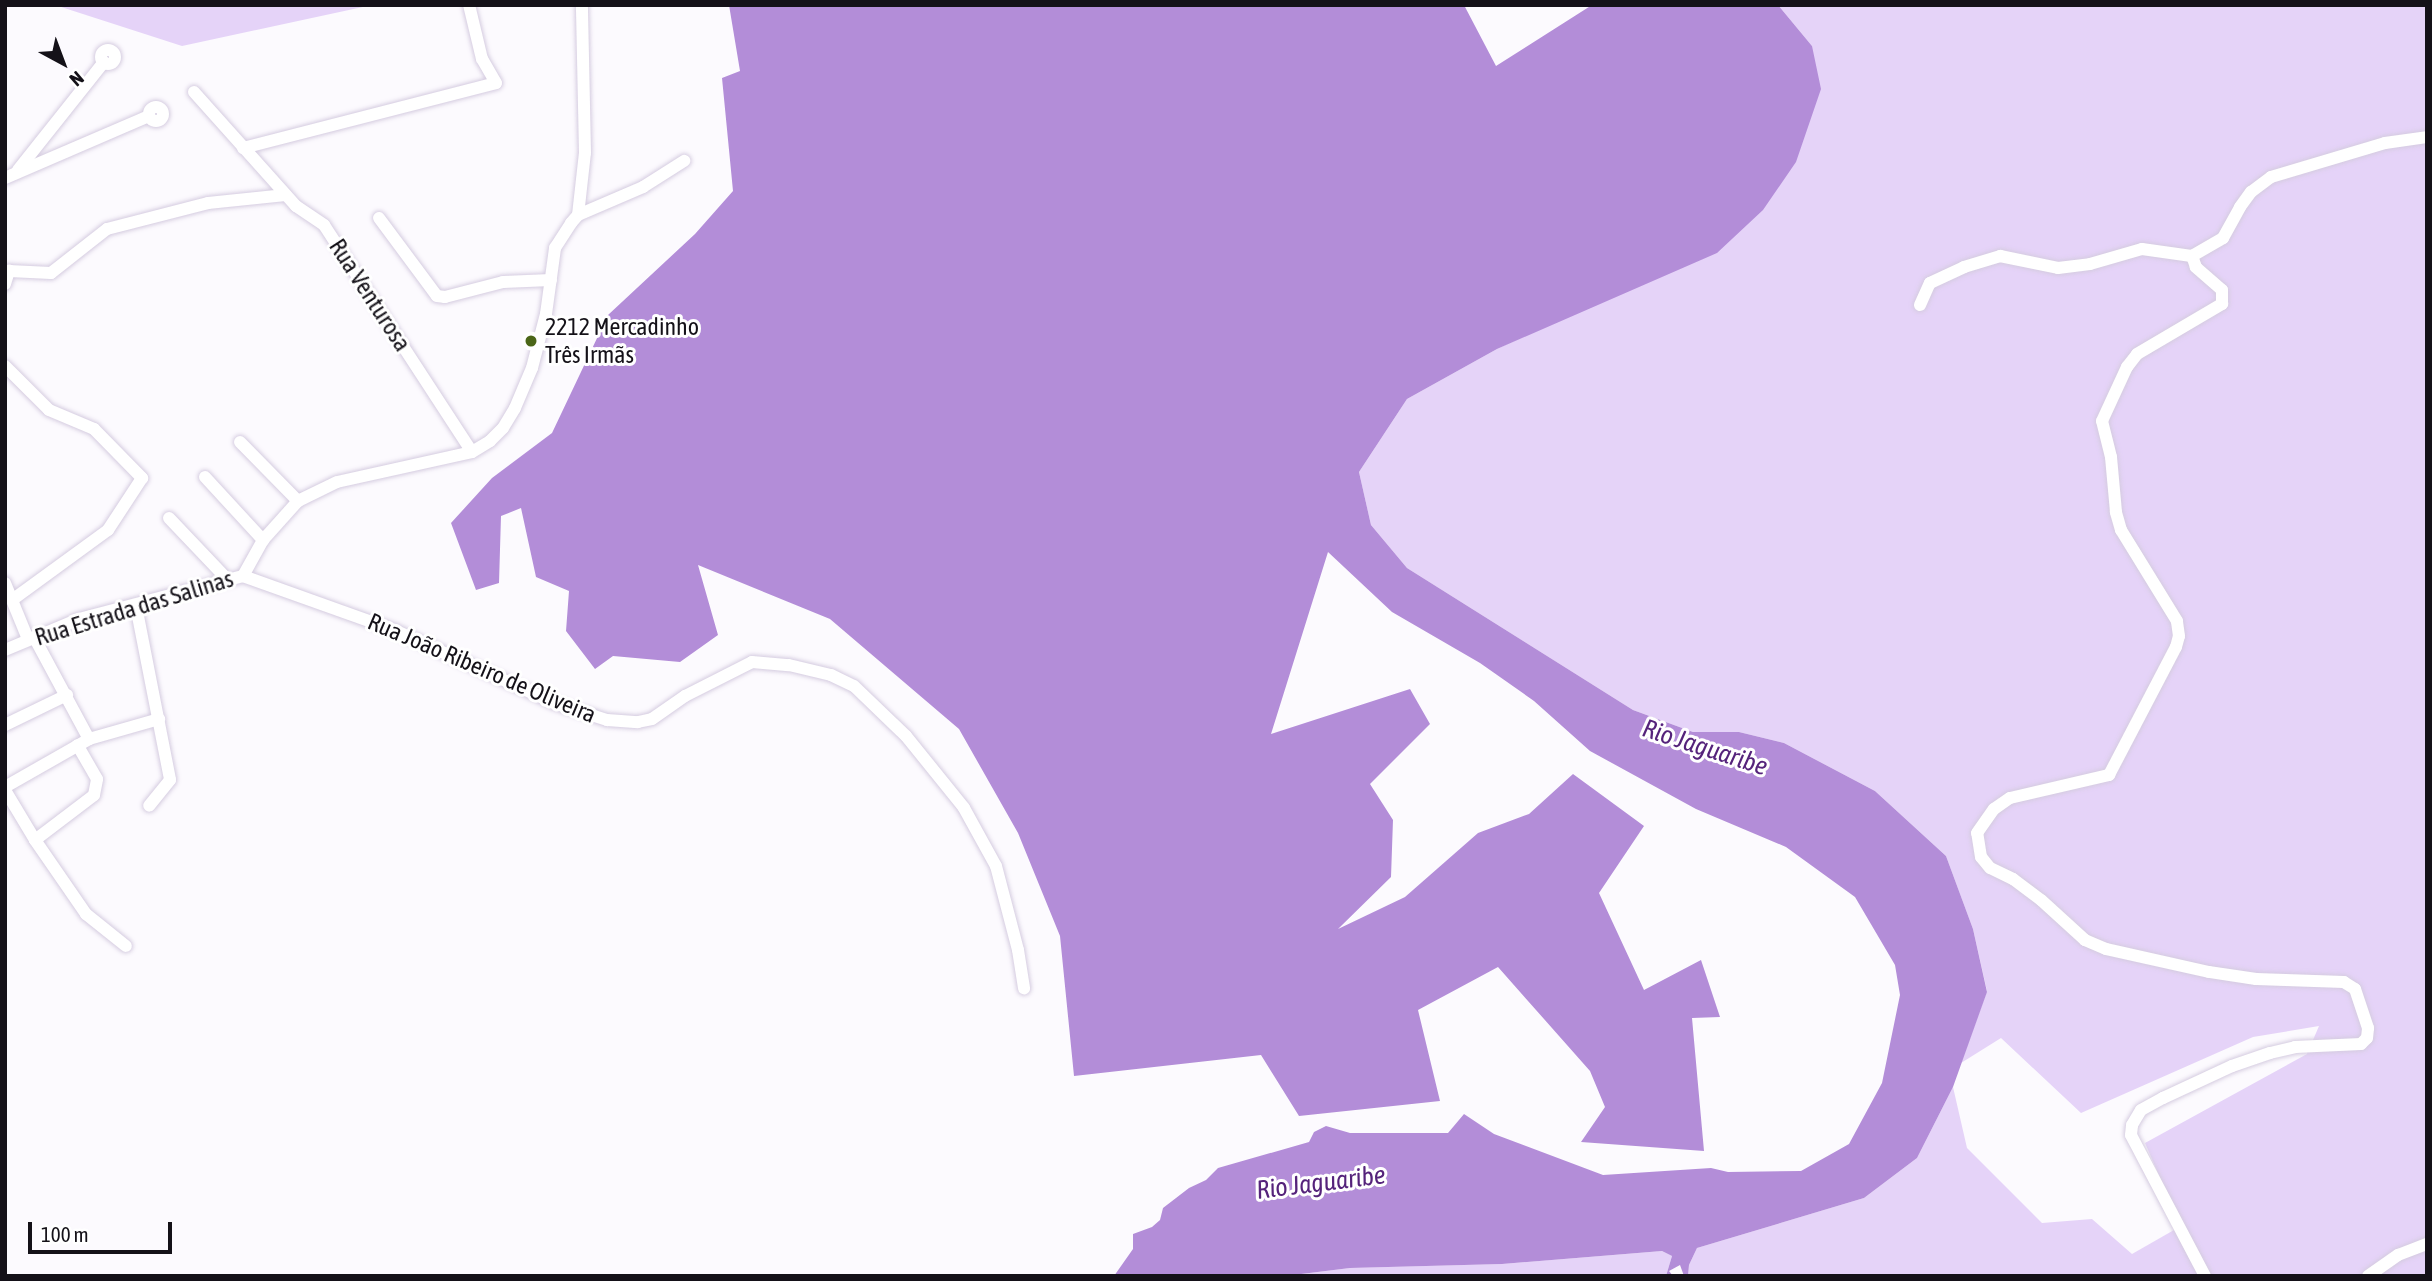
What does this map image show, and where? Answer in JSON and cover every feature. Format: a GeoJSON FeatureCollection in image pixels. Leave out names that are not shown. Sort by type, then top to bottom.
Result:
{"type":"FeatureCollection","features":[{"type":"Feature","properties":{"kind":"street"},"geometry":{"type":"LineString","coordinates":[[243,148],[496,83],[482,59],[469,5]]}},
{"type":"Feature","properties":{"kind":"street"},"geometry":{"type":"LineString","coordinates":[[578,215],[585,153],[582,5]]}},
{"type":"Feature","properties":{"kind":"street"},"geometry":{"type":"LineString","coordinates":[[10,175],[104,62]]}},
{"type":"Feature","properties":{"kind":"street","name":"Rua Venturosa"},"geometry":{"type":"LineString","coordinates":[[194,92],[296,206],[324,225],[472,452]]}},
{"type":"Feature","properties":{"kind":"street"},"geometry":{"type":"LineString","coordinates":[[10,175],[149,116]]}},
{"type":"Feature","properties":{"kind":"street"},"geometry":{"type":"LineString","coordinates":[[1920,305],[1930,283],[1964,267],[2000,256],[2058,268],[2090,264],[2142,249],[2192,256],[2222,238],[2240,206],[2271,177],[2385,143],[2427,137]]}},
{"type":"Feature","properties":{"kind":"street","name":"Rua Estrada das Salinas"},"geometry":{"type":"LineString","coordinates":[[5,650],[79,619],[243,576],[263,540],[298,501],[337,482],[472,452],[490,441],[503,428],[515,408],[539,346],[555,248],[578,215],[643,187],[684,161]]}},
{"type":"Feature","properties":{"kind":"street"},"geometry":{"type":"LineString","coordinates":[[5,284],[9,271],[51,273],[107,229],[208,203],[286,195]]}},
{"type":"Feature","properties":{"kind":"street"},"geometry":{"type":"LineString","coordinates":[[379,218],[437,296],[445,298],[503,282],[551,280]]}},
{"type":"Feature","properties":{"kind":"street"},"geometry":{"type":"LineString","coordinates":[[2192,256],[2196,267],[2222,290],[2222,304],[2137,354],[2127,367],[2102,421],[2111,457],[2116,512],[2122,530],[2177,621],[2176,648],[2109,775],[2011,797],[1994,809],[1977,832],[1981,857],[1990,869],[2013,879],[2085,940],[2106,949],[2209,972],[2256,979],[2344,982],[2355,989],[2368,1028],[2367,1038],[2361,1044],[2295,1047],[2258,1057],[2163,1098],[2141,1110],[2132,1125],[2131,1135],[2206,1276]]}},
{"type":"Feature","properties":{"kind":"street"},"geometry":{"type":"LineString","coordinates":[[5,366],[49,410],[94,429],[142,478],[108,530],[12,600]]}},
{"type":"Feature","properties":{"kind":"street"},"geometry":{"type":"LineString","coordinates":[[240,442],[298,501]]}},
{"type":"Feature","properties":{"kind":"street"},"geometry":{"type":"LineString","coordinates":[[205,477],[263,540]]}},
{"type":"Feature","properties":{"kind":"street"},"geometry":{"type":"LineString","coordinates":[[169,518],[228,580]]}},
{"type":"Feature","properties":{"kind":"street","name":"Rua João Ribeiro de Oliveira"},"geometry":{"type":"LineString","coordinates":[[243,576],[394,630],[554,703],[607,720],[638,722],[652,719],[685,696],[752,662],[789,664],[831,675],[854,686],[906,737],[964,808],[996,866],[1018,950],[1024,989]]}},
{"type":"Feature","properties":{"kind":"street"},"geometry":{"type":"LineString","coordinates":[[5,583],[31,638],[66,695],[96,779],[94,795],[35,840]]}},
{"type":"Feature","properties":{"kind":"street"},"geometry":{"type":"LineString","coordinates":[[136,606],[170,780],[149,806]]}},
{"type":"Feature","properties":{"kind":"street"},"geometry":{"type":"LineString","coordinates":[[5,726],[66,695]]}},
{"type":"Feature","properties":{"kind":"street"},"geometry":{"type":"LineString","coordinates":[[126,946],[86,914],[35,840],[5,788],[83,742],[159,719]]}},
{"type":"Feature","properties":{"kind":"street"},"geometry":{"type":"LineString","coordinates":[[2368,1276],[2399,1255],[2427,1244]]}},
{"type":"Feature","properties":{"kind":"shaded area"},"geometry":{"type":"Polygon","coordinates":[[[55,5],[372,5],[182,46],[55,5]]]}},
{"type":"Feature","properties":{"kind":"shaded area"},"geometry":{"type":"Polygon","coordinates":[[[1778,5],[2427,5],[2427,1276],[1688,1276],[1689,1265],[1697,1248],[1864,1198],[1917,1158],[1953,1087],[1967,1148],[2042,1223],[2092,1219],[2132,1254],[2181,1226],[2145,1143],[2307,1054],[2319,1026],[2253,1037],[2081,1113],[2001,1038],[1961,1063],[1987,991],[1973,929],[1946,856],[1875,791],[1784,743],[1739,732],[1693,732],[1633,710],[1407,568],[1371,525],[1359,472],[1407,399],[1497,349],[1582,309],[1812,46],[1778,5]]]}},
{"type":"Feature","properties":{"kind":"shaded area"},"geometry":{"type":"Polygon","coordinates":[[[1662,1251],[1672,1256],[1666,1276],[1285,1276],[1350,1268],[1502,1264],[1662,1251]]]}},
{"type":"Feature","properties":{"kind":"water","name":"Rio Jaguaribe"},"geometry":{"type":"Polygon","coordinates":[[[729,5],[1464,5],[1496,66],[1592,5],[1778,5],[1812,46],[1821,89],[1796,162],[1763,210],[1717,253],[1497,349],[1407,399],[1359,472],[1371,525],[1407,568],[1633,710],[1693,732],[1739,732],[1784,743],[1875,791],[1946,856],[1973,929],[1987,992],[1953,1087],[1917,1158],[1864,1198],[1697,1248],[1689,1265],[1688,1276],[1684,1276],[1680,1265],[1669,1271],[1673,1276],[1666,1276],[1672,1256],[1662,1251],[1502,1264],[1350,1268],[1285,1276],[1114,1276],[1133,1249],[1133,1234],[1152,1227],[1160,1220],[1163,1208],[1189,1188],[1206,1180],[1218,1168],[1309,1142],[1314,1132],[1326,1126],[1350,1133],[1448,1133],[1464,1114],[1494,1134],[1603,1175],[1711,1168],[1728,1172],[1801,1171],[1849,1144],[1882,1083],[1900,995],[1895,965],[1855,897],[1786,847],[1696,809],[1590,751],[1534,701],[1480,663],[1392,612],[1328,552],[1271,734],[1410,689],[1430,724],[1370,784],[1393,820],[1391,877],[1338,929],[1405,897],[1478,833],[1529,814],[1573,774],[1644,826],[1599,893],[1644,990],[1701,960],[1720,1017],[1692,1018],[1704,1151],[1581,1142],[1605,1107],[1590,1071],[1498,967],[1418,1010],[1440,1101],[1299,1116],[1261,1055],[1074,1076],[1060,936],[1018,833],[959,729],[830,619],[698,565],[718,635],[680,662],[613,656],[595,669],[566,631],[569,591],[536,577],[521,508],[501,516],[499,583],[476,590],[451,523],[492,478],[552,433],[608,315],[695,234],[733,191],[722,78],[740,71],[729,5]]]}},
{"type":"Feature","properties":{"kind":"place","name":"2212 Mercadinho Três Irmãs"},"geometry":{"type":"Point","coordinates":[531,341]}}]}
